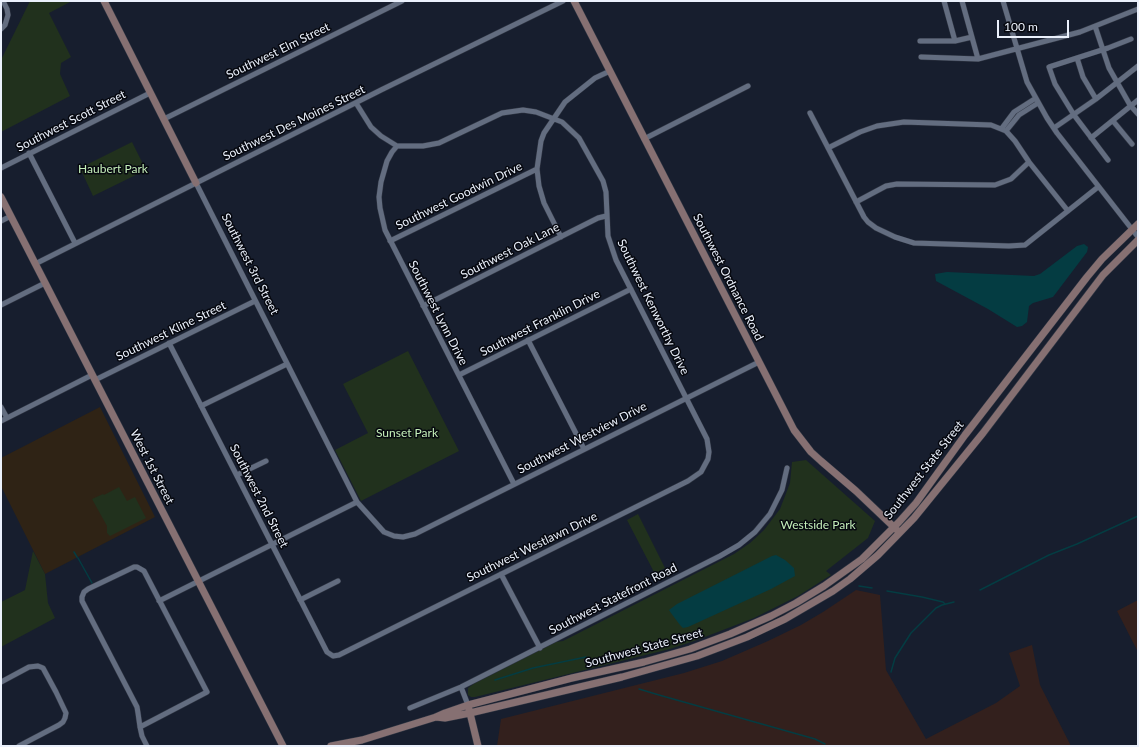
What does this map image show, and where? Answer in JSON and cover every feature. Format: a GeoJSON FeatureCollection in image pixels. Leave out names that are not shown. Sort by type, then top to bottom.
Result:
{"type":"FeatureCollection","features":[{"type":"Feature","properties":{"kind":"main road","name":"Southwest 3rd Street"},"geometry":{"type":"LineString","coordinates":[[104,1],[196,183]]}},
{"type":"Feature","properties":{"kind":"main road","name":"Southwest Ordnance Road"},"geometry":{"type":"LineString","coordinates":[[574,1],[787,418],[802,441],[821,461],[901,533]]}},
{"type":"Feature","properties":{"kind":"main road","name":"West 1st Street"},"geometry":{"type":"LineString","coordinates":[[1,198],[283,746]]}},
{"type":"Feature","properties":{"kind":"main road","name":"Southwest State Street"},"geometry":{"type":"LineString","coordinates":[[330,746],[362,740],[436,717],[445,712],[468,705],[665,656],[730,634],[771,616],[824,586],[862,559],[895,527],[925,491],[964,435],[1086,277],[1138,224]]}},
{"type":"Feature","properties":{"kind":"main road","name":"Southwest State Street"},"geometry":{"type":"LineString","coordinates":[[436,717],[445,718],[470,713],[673,663],[747,637],[785,620],[832,591],[864,568],[901,533],[929,501],[974,445],[1103,275],[1138,239]]}},
{"type":"Feature","properties":{"kind":"main road"},"geometry":{"type":"LineString","coordinates":[[468,705],[478,746]]}},
{"type":"Feature","properties":{"kind":"street"},"geometry":{"type":"LineString","coordinates":[[1,28],[5,25],[8,12],[3,1]]}},
{"type":"Feature","properties":{"kind":"street","name":"Southwest Elm Street"},"geometry":{"type":"LineString","coordinates":[[164,119],[402,1]]}},
{"type":"Feature","properties":{"kind":"street","name":"Southwest Des Moines Street"},"geometry":{"type":"LineString","coordinates":[[35,264],[563,1]]}},
{"type":"Feature","properties":{"kind":"street"},"geometry":{"type":"LineString","coordinates":[[944,1],[955,41]]}},
{"type":"Feature","properties":{"kind":"street"},"geometry":{"type":"LineString","coordinates":[[962,1],[978,59]]}},
{"type":"Feature","properties":{"kind":"street"},"geometry":{"type":"LineString","coordinates":[[1003,1],[1027,82],[1037,100],[1054,128],[1098,187],[1132,229],[1138,239]]}},
{"type":"Feature","properties":{"kind":"street"},"geometry":{"type":"LineString","coordinates":[[921,57],[978,59],[1080,32],[1138,9]]}},
{"type":"Feature","properties":{"kind":"street"},"geometry":{"type":"LineString","coordinates":[[1095,26],[1109,68],[1130,105],[1138,114]]}},
{"type":"Feature","properties":{"kind":"street"},"geometry":{"type":"LineString","coordinates":[[920,41],[955,41],[972,37]]}},
{"type":"Feature","properties":{"kind":"street"},"geometry":{"type":"LineString","coordinates":[[1108,160],[1074,116],[1048,67],[1102,50],[1131,38]]}},
{"type":"Feature","properties":{"kind":"street"},"geometry":{"type":"LineString","coordinates":[[1077,58],[1083,77],[1096,99]]}},
{"type":"Feature","properties":{"kind":"street"},"geometry":{"type":"LineString","coordinates":[[1054,128],[1074,116],[1138,66]]}},
{"type":"Feature","properties":{"kind":"street"},"geometry":{"type":"LineString","coordinates":[[561,237],[541,195],[537,159],[541,141],[544,133],[564,102],[595,78],[610,71]]}},
{"type":"Feature","properties":{"kind":"street"},"geometry":{"type":"LineString","coordinates":[[644,139],[748,86]]}},
{"type":"Feature","properties":{"kind":"street","name":"Southwest Scott Street"},"geometry":{"type":"LineString","coordinates":[[1,168],[150,93]]}},
{"type":"Feature","properties":{"kind":"street"},"geometry":{"type":"LineString","coordinates":[[1004,129],[1037,100]]}},
{"type":"Feature","properties":{"kind":"street"},"geometry":{"type":"LineString","coordinates":[[1090,138],[1138,100]]}},
{"type":"Feature","properties":{"kind":"street"},"geometry":{"type":"LineString","coordinates":[[356,103],[371,127],[381,136],[397,146]]}},
{"type":"Feature","properties":{"kind":"street","name":"Southwest Kenworthy Drive"},"geometry":{"type":"LineString","coordinates":[[397,146],[423,146],[439,143],[490,118],[509,111],[523,110],[536,112],[562,122],[572,130],[585,147],[603,181],[606,192],[606,216],[610,246],[704,432]]}},
{"type":"Feature","properties":{"kind":"street"},"geometry":{"type":"LineString","coordinates":[[810,113],[868,222],[876,228],[895,237],[914,243],[1009,246],[1025,245],[1098,187]]}},
{"type":"Feature","properties":{"kind":"street"},"geometry":{"type":"LineString","coordinates":[[1113,121],[1132,144]]}},
{"type":"Feature","properties":{"kind":"street"},"geometry":{"type":"LineString","coordinates":[[828,148],[860,132],[877,126],[904,122],[991,125],[1004,129],[1015,140],[1029,162],[1068,211]]}},
{"type":"Feature","properties":{"kind":"street","name":"Southwest Lynn Drive"},"geometry":{"type":"LineString","coordinates":[[397,146],[392,152],[384,171],[379,197],[382,219],[390,241],[514,484]]}},
{"type":"Feature","properties":{"kind":"street"},"geometry":{"type":"LineString","coordinates":[[29,153],[75,243]]}},
{"type":"Feature","properties":{"kind":"street"},"geometry":{"type":"LineString","coordinates":[[856,202],[886,186],[897,184],[995,185],[1011,179],[1029,162]]}},
{"type":"Feature","properties":{"kind":"street","name":"Southwest Goodwin Drive"},"geometry":{"type":"LineString","coordinates":[[390,241],[537,169]]}},
{"type":"Feature","properties":{"kind":"street","name":"Southwest 3rd Street"},"geometry":{"type":"LineString","coordinates":[[196,183],[357,502],[384,532]]}},
{"type":"Feature","properties":{"kind":"street"},"geometry":{"type":"LineString","coordinates":[[1,221],[11,216]]}},
{"type":"Feature","properties":{"kind":"street","name":"Southwest Oak Lane"},"geometry":{"type":"LineString","coordinates":[[423,306],[598,218],[606,216]]}},
{"type":"Feature","properties":{"kind":"street"},"geometry":{"type":"LineString","coordinates":[[1,305],[45,283]]}},
{"type":"Feature","properties":{"kind":"street","name":"Southwest Franklin Drive"},"geometry":{"type":"LineString","coordinates":[[459,375],[631,289]]}},
{"type":"Feature","properties":{"kind":"street","name":"Southwest Kline Street"},"geometry":{"type":"LineString","coordinates":[[1,421],[256,301]]}},
{"type":"Feature","properties":{"kind":"street"},"geometry":{"type":"LineString","coordinates":[[528,340],[584,449]]}},
{"type":"Feature","properties":{"kind":"street","name":"Southwest 2nd Street"},"geometry":{"type":"LineString","coordinates":[[169,343],[327,652],[333,656]]}},
{"type":"Feature","properties":{"kind":"street","name":"Southwest Westview Drive"},"geometry":{"type":"LineString","coordinates":[[384,532],[394,536],[403,537],[415,534],[759,362]]}},
{"type":"Feature","properties":{"kind":"street"},"geometry":{"type":"LineString","coordinates":[[201,406],[287,364]]}},
{"type":"Feature","properties":{"kind":"street"},"geometry":{"type":"LineString","coordinates":[[1,406],[7,418]]}},
{"type":"Feature","properties":{"kind":"street","name":"Southwest Westlawn Drive"},"geometry":{"type":"LineString","coordinates":[[333,656],[339,655],[696,477],[705,466],[709,452],[708,438],[704,432]]}},
{"type":"Feature","properties":{"kind":"street"},"geometry":{"type":"LineString","coordinates":[[237,476],[266,461]]}},
{"type":"Feature","properties":{"kind":"street","name":"Southwest Statefront Road"},"geometry":{"type":"LineString","coordinates":[[410,708],[461,687],[540,648],[714,560],[739,545],[755,532],[770,514],[782,490],[787,468]]}},
{"type":"Feature","properties":{"kind":"street"},"geometry":{"type":"LineString","coordinates":[[159,601],[357,502]]}},
{"type":"Feature","properties":{"kind":"street"},"geometry":{"type":"LineString","coordinates":[[140,727],[207,692],[144,572],[134,566],[88,589],[84,592],[82,601],[137,708],[140,727],[147,746]]}},
{"type":"Feature","properties":{"kind":"street"},"geometry":{"type":"LineString","coordinates":[[501,574],[540,648]]}},
{"type":"Feature","properties":{"kind":"street"},"geometry":{"type":"LineString","coordinates":[[300,600],[338,581]]}},
{"type":"Feature","properties":{"kind":"street"},"geometry":{"type":"LineString","coordinates":[[1,682],[29,667],[35,666],[43,668],[65,710],[65,718],[63,722],[19,746]]}},
{"type":"Feature","properties":{"kind":"street"},"geometry":{"type":"LineString","coordinates":[[461,687],[468,705]]}},
{"type":"Feature","properties":{"kind":"shaded area"},"geometry":{"type":"Polygon","coordinates":[[[1084,244],[1088,247],[1087,252],[1053,297],[1033,303],[1029,306],[1027,322],[1022,326],[1017,327],[988,309],[936,281],[935,274],[947,272],[1034,276],[1040,274],[1077,246],[1084,244]]]}},
{"type":"Feature","properties":{"kind":"shaded area"},"geometry":{"type":"Polygon","coordinates":[[[100,407],[155,517],[45,574],[1,486],[1,458],[100,407]]]}},
{"type":"Feature","properties":{"kind":"shaded area"},"geometry":{"type":"Polygon","coordinates":[[[776,555],[785,560],[794,568],[795,576],[771,589],[688,627],[683,628],[669,610],[677,604],[776,555]]]}},
{"type":"Feature","properties":{"kind":"shaded area"},"geometry":{"type":"Polygon","coordinates":[[[856,590],[880,595],[886,670],[926,739],[996,703],[1020,686],[1009,653],[1032,645],[1040,685],[1071,746],[497,746],[501,719],[684,673],[722,661],[801,625],[856,590]]]}},
{"type":"Feature","properties":{"kind":"shaded area"},"geometry":{"type":"Polygon","coordinates":[[[1138,600],[1138,652],[1117,611],[1138,600]]]}},
{"type":"Feature","properties":{"kind":"green space"},"geometry":{"type":"Polygon","coordinates":[[[30,1],[72,1],[49,13],[71,57],[61,63],[60,74],[70,96],[1,132],[1,60],[30,1]]]}},
{"type":"Feature","properties":{"kind":"green space","name":"Haubert Park"},"geometry":{"type":"Polygon","coordinates":[[[132,142],[146,170],[93,196],[80,168],[132,142]]]}},
{"type":"Feature","properties":{"kind":"green space","name":"Sunset Park"},"geometry":{"type":"Polygon","coordinates":[[[408,351],[459,451],[361,501],[335,450],[368,433],[343,384],[408,351]]]}},
{"type":"Feature","properties":{"kind":"green space","name":"Westside Park"},"geometry":{"type":"Polygon","coordinates":[[[806,460],[875,521],[868,538],[826,571],[831,575],[798,596],[754,618],[670,649],[475,697],[468,695],[468,688],[475,683],[556,642],[563,641],[734,554],[750,543],[764,530],[780,509],[790,483],[792,462],[806,460]]]}},
{"type":"Feature","properties":{"kind":"green space"},"geometry":{"type":"Polygon","coordinates":[[[119,487],[127,501],[135,497],[146,518],[110,536],[107,533],[107,526],[92,499],[103,494],[104,495],[119,487]]]}},
{"type":"Feature","properties":{"kind":"green space"},"geometry":{"type":"Polygon","coordinates":[[[638,514],[665,568],[655,574],[627,520],[638,514]]]}},
{"type":"Feature","properties":{"kind":"green space"},"geometry":{"type":"Polygon","coordinates":[[[33,551],[45,574],[48,603],[55,618],[1,647],[1,602],[25,590],[33,551]]]}},
{"type":"Feature","properties":{"kind":"waterway"},"geometry":{"type":"LineString","coordinates":[[980,590],[1049,555],[1138,516]]}},
{"type":"Feature","properties":{"kind":"waterway"},"geometry":{"type":"LineString","coordinates":[[74,552],[77,557]]}},
{"type":"Feature","properties":{"kind":"waterway"},"geometry":{"type":"LineString","coordinates":[[78,558],[92,583]]}},
{"type":"Feature","properties":{"kind":"waterway"},"geometry":{"type":"LineString","coordinates":[[859,586],[872,588]]}},
{"type":"Feature","properties":{"kind":"waterway"},"geometry":{"type":"LineString","coordinates":[[887,591],[922,597],[943,602],[945,604]]}},
{"type":"Feature","properties":{"kind":"waterway"},"geometry":{"type":"LineString","coordinates":[[891,672],[895,658],[911,633],[936,608],[954,602]]}},
{"type":"Feature","properties":{"kind":"waterway"},"geometry":{"type":"LineString","coordinates":[[495,680],[533,668],[586,657]]}},
{"type":"Feature","properties":{"kind":"waterway"},"geometry":{"type":"LineString","coordinates":[[639,689],[815,739],[825,744]]}}]}
